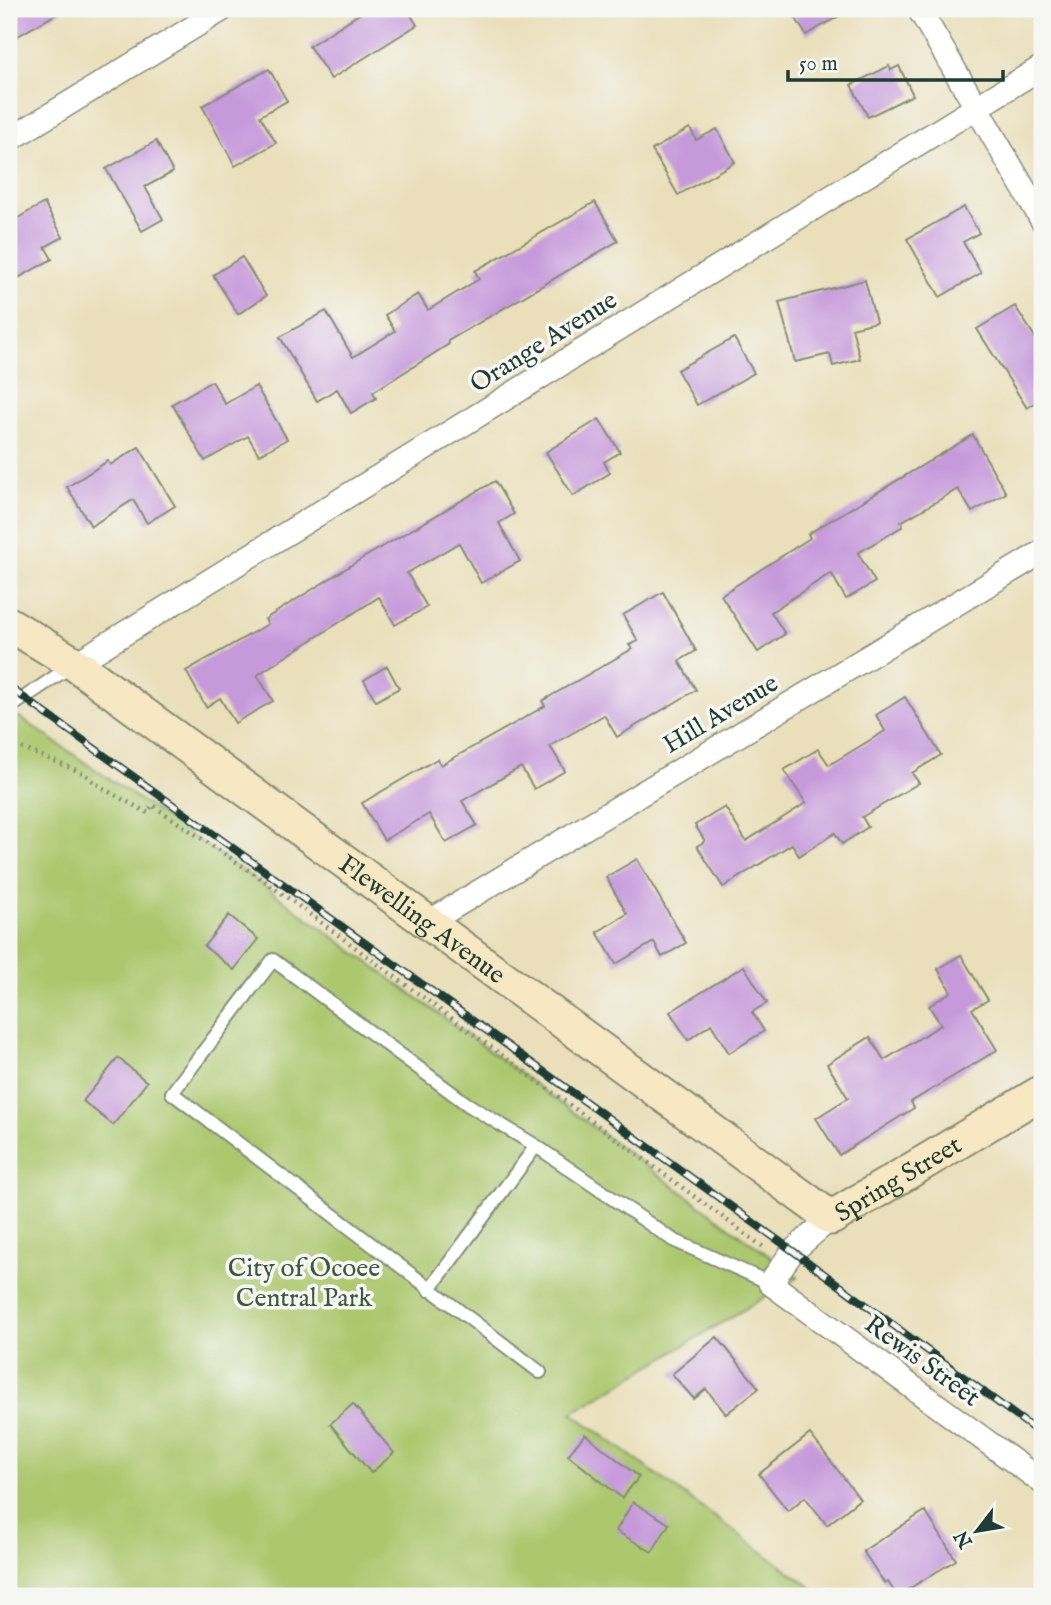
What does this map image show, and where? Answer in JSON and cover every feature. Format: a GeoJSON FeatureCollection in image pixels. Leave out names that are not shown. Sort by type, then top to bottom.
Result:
{"type":"FeatureCollection","features":[{"type":"Feature","properties":{"kind":"street"},"geometry":{"type":"LineString","coordinates":[[9,140],[223,9]]}},
{"type":"Feature","properties":{"kind":"street"},"geometry":{"type":"LineString","coordinates":[[919,9],[1042,220]]}},
{"type":"Feature","properties":{"kind":"street","name":"Orange Avenue"},"geometry":{"type":"LineString","coordinates":[[75,664],[1042,67]]}},
{"type":"Feature","properties":{"kind":"street","name":"Hill Avenue"},"geometry":{"type":"LineString","coordinates":[[427,923],[1042,552]]}},
{"type":"Feature","properties":{"kind":"street","name":"Flewelling Avenue"},"geometry":{"type":"LineString","coordinates":[[9,624],[75,664],[831,1218]]}},
{"type":"Feature","properties":{"kind":"street","name":"Spring Street"},"geometry":{"type":"LineString","coordinates":[[770,1283],[793,1251],[831,1218],[1042,1092]]}},
{"type":"Feature","properties":{"kind":"street","name":"Rewis Street"},"geometry":{"type":"LineString","coordinates":[[770,1283],[1042,1482]]}},
{"type":"Feature","properties":{"kind":"lane"},"geometry":{"type":"LineString","coordinates":[[9,708],[75,664]]}},
{"type":"Feature","properties":{"kind":"lane"},"geometry":{"type":"LineString","coordinates":[[540,1372],[172,1093],[273,960],[467,1104],[536,1146],[673,1240],[770,1283]]}},
{"type":"Feature","properties":{"kind":"lane"},"geometry":{"type":"LineString","coordinates":[[429,1290],[536,1146]]}},
{"type":"Feature","properties":{"kind":"path"},"geometry":{"type":"LineString","coordinates":[[9,743],[83,774],[102,789],[148,813],[152,805],[266,882],[785,1263]]}},
{"type":"Feature","properties":{"kind":"green space","name":"City of Ocoee Central Park"},"geometry":{"type":"Polygon","coordinates":[[[9,710],[256,880],[798,1277],[572,1413],[823,1596],[9,1596],[9,710]]]}},
{"type":"Feature","properties":{"kind":"building"},"geometry":{"type":"Polygon","coordinates":[[[9,9],[65,9],[9,41],[9,9]]]}},
{"type":"Feature","properties":{"kind":"building"},"geometry":{"type":"Polygon","coordinates":[[[367,9],[407,9],[417,25],[331,79],[309,46],[367,9]]]}},
{"type":"Feature","properties":{"kind":"building"},"geometry":{"type":"Polygon","coordinates":[[[790,9],[851,9],[806,35],[790,9]]]}},
{"type":"Feature","properties":{"kind":"building"},"geometry":{"type":"Polygon","coordinates":[[[889,66],[891,70],[899,66],[913,95],[868,117],[851,85],[889,66]]]}},
{"type":"Feature","properties":{"kind":"building"},"geometry":{"type":"Polygon","coordinates":[[[269,69],[287,101],[260,116],[276,143],[235,166],[202,106],[269,69]]]}},
{"type":"Feature","properties":{"kind":"building"},"geometry":{"type":"Polygon","coordinates":[[[690,128],[696,140],[717,129],[735,162],[678,195],[652,150],[690,128]]]}},
{"type":"Feature","properties":{"kind":"building"},"geometry":{"type":"Polygon","coordinates":[[[156,141],[173,172],[145,187],[163,219],[142,231],[106,169],[156,141]]]}},
{"type":"Feature","properties":{"kind":"building"},"geometry":{"type":"Polygon","coordinates":[[[595,202],[618,241],[448,341],[449,344],[373,392],[376,398],[351,413],[337,389],[317,401],[280,337],[326,311],[353,357],[395,331],[385,315],[418,294],[428,310],[479,279],[475,271],[595,202]]]}},
{"type":"Feature","properties":{"kind":"building"},"geometry":{"type":"Polygon","coordinates":[[[44,203],[63,237],[45,247],[52,259],[9,283],[9,223],[44,203]]]}},
{"type":"Feature","properties":{"kind":"building"},"geometry":{"type":"Polygon","coordinates":[[[964,207],[979,233],[963,242],[981,273],[940,297],[907,239],[964,207]]]}},
{"type":"Feature","properties":{"kind":"building"},"geometry":{"type":"Polygon","coordinates":[[[242,257],[266,296],[238,314],[213,275],[242,257]]]}},
{"type":"Feature","properties":{"kind":"building"},"geometry":{"type":"Polygon","coordinates":[[[865,280],[876,322],[852,328],[860,359],[833,366],[830,354],[795,362],[779,302],[865,280]]]}},
{"type":"Feature","properties":{"kind":"building"},"geometry":{"type":"Polygon","coordinates":[[[1015,306],[1042,348],[1042,398],[1027,408],[977,329],[1015,306]]]}},
{"type":"Feature","properties":{"kind":"building"},"geometry":{"type":"Polygon","coordinates":[[[734,338],[754,373],[697,405],[677,370],[734,338]]]}},
{"type":"Feature","properties":{"kind":"building"},"geometry":{"type":"Polygon","coordinates":[[[212,381],[225,404],[256,386],[287,439],[259,455],[248,436],[205,461],[172,404],[212,381]]]}},
{"type":"Feature","properties":{"kind":"building"},"geometry":{"type":"Polygon","coordinates":[[[599,419],[620,452],[604,462],[610,473],[573,496],[546,452],[599,419]]]}},
{"type":"Feature","properties":{"kind":"building"},"geometry":{"type":"Polygon","coordinates":[[[973,435],[1006,493],[972,512],[958,489],[901,522],[903,526],[858,553],[875,582],[846,599],[831,573],[771,612],[785,634],[758,652],[721,595],[810,538],[808,534],[973,435]]]}},
{"type":"Feature","properties":{"kind":"building"},"geometry":{"type":"Polygon","coordinates":[[[139,447],[175,506],[147,523],[133,500],[91,526],[67,487],[108,461],[110,465],[139,447]]]}},
{"type":"Feature","properties":{"kind":"building"},"geometry":{"type":"Polygon","coordinates":[[[495,481],[514,514],[499,523],[520,561],[481,583],[459,543],[407,573],[427,607],[395,625],[379,597],[257,675],[273,701],[235,723],[220,698],[206,707],[186,671],[268,624],[265,619],[358,561],[495,481]]]}},
{"type":"Feature","properties":{"kind":"building"},"geometry":{"type":"Polygon","coordinates":[[[663,592],[696,651],[679,661],[696,690],[617,737],[604,715],[550,746],[565,771],[534,789],[521,767],[462,801],[477,825],[446,843],[429,814],[384,840],[362,803],[437,759],[441,765],[545,706],[542,701],[632,649],[629,645],[638,641],[623,615],[663,592]]]}},
{"type":"Feature","properties":{"kind":"building"},"geometry":{"type":"Polygon","coordinates":[[[387,666],[399,688],[376,701],[364,680],[387,666]]]}},
{"type":"Feature","properties":{"kind":"building"},"geometry":{"type":"Polygon","coordinates":[[[905,697],[941,755],[912,773],[919,783],[862,817],[868,827],[842,844],[835,833],[799,856],[792,844],[723,887],[697,846],[705,841],[695,825],[725,807],[746,841],[806,803],[784,770],[818,749],[829,765],[885,731],[876,715],[905,697]]]}},
{"type":"Feature","properties":{"kind":"building"},"geometry":{"type":"Polygon","coordinates":[[[637,859],[686,943],[662,957],[654,942],[616,964],[597,932],[627,914],[606,877],[637,859]]]}},
{"type":"Feature","properties":{"kind":"building"},"geometry":{"type":"Polygon","coordinates":[[[229,915],[258,939],[234,970],[204,946],[229,915]]]}},
{"type":"Feature","properties":{"kind":"building"},"geometry":{"type":"Polygon","coordinates":[[[961,955],[988,1000],[972,1009],[997,1050],[911,1102],[914,1108],[839,1155],[816,1118],[848,1098],[827,1064],[870,1037],[884,1060],[941,1025],[929,1006],[951,992],[938,969],[961,955]]]}},
{"type":"Feature","properties":{"kind":"building"},"geometry":{"type":"Polygon","coordinates":[[[744,966],[767,1003],[752,1012],[764,1031],[729,1053],[711,1024],[688,1040],[670,1012],[744,966]]]}},
{"type":"Feature","properties":{"kind":"building"},"geometry":{"type":"Polygon","coordinates":[[[118,1058],[147,1082],[113,1125],[83,1101],[118,1058]]]}},
{"type":"Feature","properties":{"kind":"building"},"geometry":{"type":"Polygon","coordinates":[[[717,1337],[759,1388],[726,1414],[706,1389],[694,1399],[672,1374],[717,1337]]]}},
{"type":"Feature","properties":{"kind":"building"},"geometry":{"type":"Polygon","coordinates":[[[353,1404],[394,1453],[371,1473],[330,1424],[353,1404]]]}},
{"type":"Feature","properties":{"kind":"building"},"geometry":{"type":"Polygon","coordinates":[[[585,1434],[639,1477],[622,1498],[568,1455],[585,1434]]]}},
{"type":"Feature","properties":{"kind":"building"},"geometry":{"type":"Polygon","coordinates":[[[810,1434],[860,1499],[827,1525],[805,1497],[788,1511],[759,1474],[810,1434]]]}},
{"type":"Feature","properties":{"kind":"building"},"geometry":{"type":"Polygon","coordinates":[[[633,1502],[669,1524],[652,1552],[616,1531],[633,1502]]]}},
{"type":"Feature","properties":{"kind":"building"},"geometry":{"type":"Polygon","coordinates":[[[925,1511],[956,1560],[897,1596],[888,1582],[885,1584],[863,1551],[925,1511]]]}},
{"type":"Feature","properties":{"kind":"railway"},"geometry":{"type":"LineString","coordinates":[[9,687],[793,1251],[1042,1435]]}}]}
